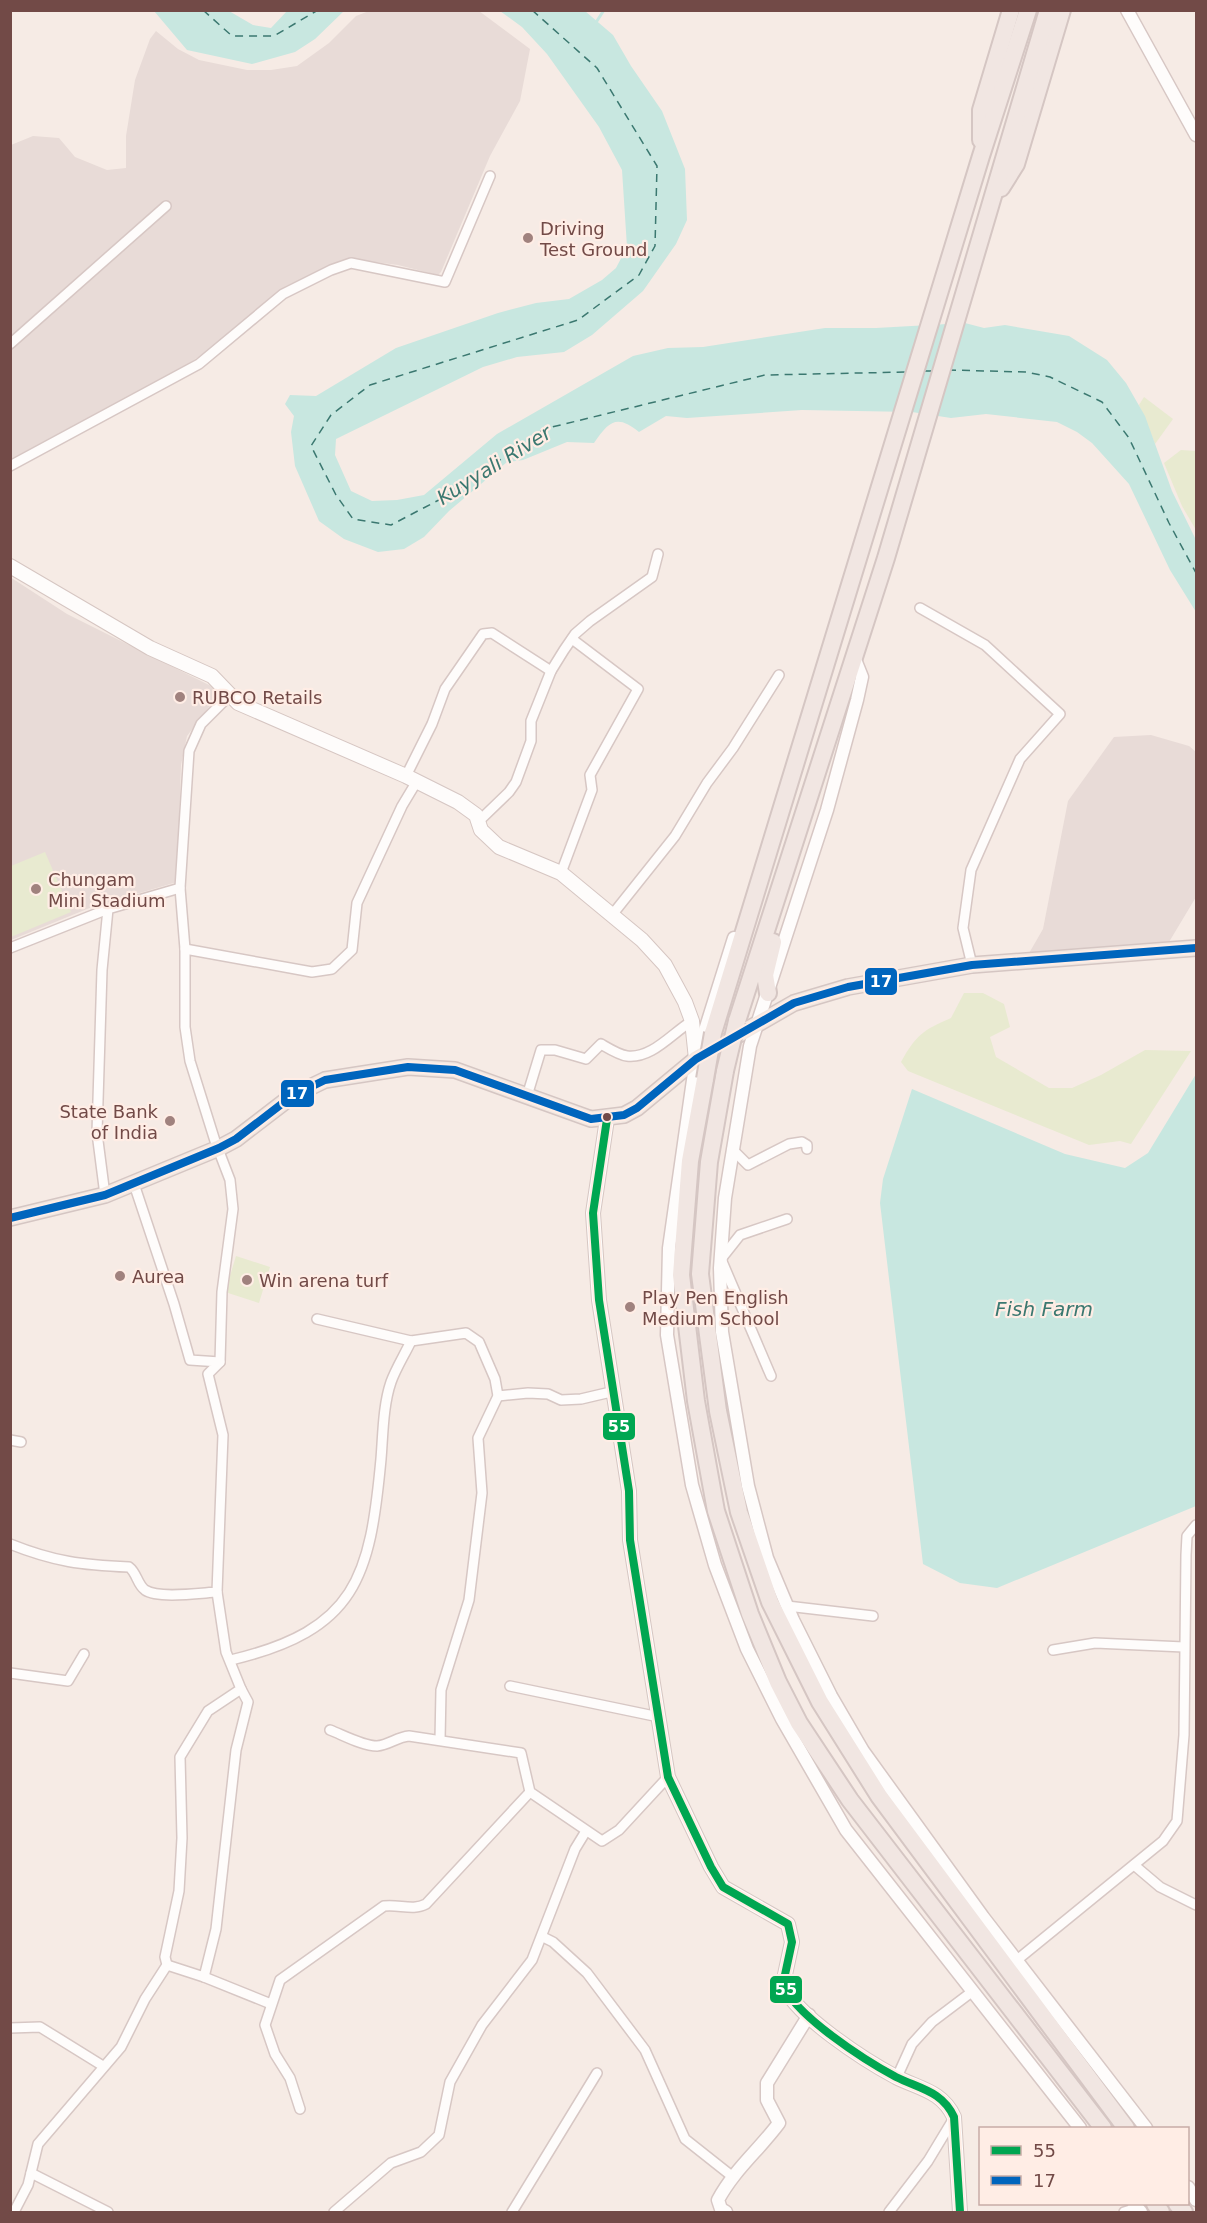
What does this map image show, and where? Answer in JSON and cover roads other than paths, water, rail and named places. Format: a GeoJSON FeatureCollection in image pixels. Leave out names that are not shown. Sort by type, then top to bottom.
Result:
{"type":"FeatureCollection","features":[{"type":"Feature","properties":{"kind":"highway"},"geometry":{"type":"LineString","coordinates":[[981,156],[981,110],[1011,10]]}},
{"type":"Feature","properties":{"kind":"highway"},"geometry":{"type":"LineString","coordinates":[[1028,10],[956,237],[713,1033],[690,1161],[681,1275],[696,1401],[716,1510],[750,1614],[778,1682],[799,1723],[850,1800],[1102,2127]]}},
{"type":"Feature","properties":{"kind":"highway"},"geometry":{"type":"LineString","coordinates":[[1048,10],[886,558],[737,1021],[725,1071],[709,1162],[700,1274],[718,1411],[739,1512],[770,1602],[820,1702],[879,1796],[1125,2127]]}},
{"type":"Feature","properties":{"kind":"highway"},"geometry":{"type":"LineString","coordinates":[[989,207],[1016,164],[1062,10]]}},
{"type":"Feature","properties":{"kind":"highway"},"geometry":{"type":"LineString","coordinates":[[768,993],[765,975],[777,928],[776,900]]}},
{"type":"Feature","properties":{"kind":"highway"},"geometry":{"type":"LineString","coordinates":[[716,990],[725,977],[733,953],[742,937]]}},
{"type":"Feature","properties":{"kind":"main road"},"geometry":{"type":"LineString","coordinates":[[10,566],[150,648],[212,676],[238,703],[458,802],[479,820],[481,830],[499,847],[561,873],[642,940],[665,965],[686,1002],[692,1021],[696,1059]]}},
{"type":"Feature","properties":{"kind":"main road"},"geometry":{"type":"LineString","coordinates":[[10,1218],[105,1195],[219,1148],[236,1139],[292,1096],[325,1080],[408,1067],[456,1070],[570,1113],[591,1119],[607,1119],[624,1115],[637,1108],[696,1059],[794,1003],[848,987],[972,965],[1197,948]]}},
{"type":"Feature","properties":{"kind":"main road"},"geometry":{"type":"LineString","coordinates":[[607,1119],[593,1213],[599,1300],[629,1491],[630,1540],[668,1777],[723,1887],[788,1924],[792,1942],[783,1984],[786,1991],[809,2015],[854,2052],[897,2077],[938,2095],[948,2103],[954,2117],[960,2212]]}},
{"type":"Feature","properties":{"kind":"street"},"geometry":{"type":"LineString","coordinates":[[1127,10],[1197,135]]}},
{"type":"Feature","properties":{"kind":"street"},"geometry":{"type":"LineString","coordinates":[[10,466],[199,364],[283,294],[331,270],[351,263],[445,282],[490,176]]}},
{"type":"Feature","properties":{"kind":"street"},"geometry":{"type":"LineString","coordinates":[[10,344],[166,206]]}},
{"type":"Feature","properties":{"kind":"street"},"geometry":{"type":"LineString","coordinates":[[479,820],[509,792],[516,782],[531,741],[531,721],[551,671],[572,639],[590,621],[652,577],[658,554]]}},
{"type":"Feature","properties":{"kind":"street"},"geometry":{"type":"LineString","coordinates":[[920,608],[985,645],[1060,714],[1020,759],[971,870],[963,928],[972,965]]}},
{"type":"Feature","properties":{"kind":"street"},"geometry":{"type":"LineString","coordinates":[[185,949],[312,972],[332,969],[352,950],[357,903],[402,806],[446,689],[483,634],[492,633],[551,671]]}},
{"type":"Feature","properties":{"kind":"street"},"geometry":{"type":"LineString","coordinates":[[561,873],[592,790],[590,775],[638,689],[572,639]]}},
{"type":"Feature","properties":{"kind":"street"},"geometry":{"type":"LineString","coordinates":[[854,657],[862,677],[857,700],[827,810],[750,1046],[732,1149],[721,1259],[722,1332],[748,1486],[767,1558],[787,1606],[831,1696],[863,1751],[1017,1960],[1145,2127]]}},
{"type":"Feature","properties":{"kind":"street"},"geometry":{"type":"LineString","coordinates":[[826,665],[817,679],[799,729],[696,1059],[669,1248],[667,1335],[692,1485],[712,1553],[747,1649],[782,1719],[846,1830],[1079,2127]]}},
{"type":"Feature","properties":{"kind":"street"},"geometry":{"type":"LineString","coordinates":[[612,915],[675,836],[707,783],[733,748],[780,675]]}},
{"type":"Feature","properties":{"kind":"street"},"geometry":{"type":"LineString","coordinates":[[204,1977],[216,1929],[236,1750],[248,1702],[225,1645],[217,1592],[223,1435],[208,1374],[220,1362],[222,1292],[233,1209],[230,1180],[190,1061],[185,1027],[185,949],[180,888],[189,751],[201,724],[230,694]]}},
{"type":"Feature","properties":{"kind":"street"},"geometry":{"type":"LineString","coordinates":[[10,948],[108,909],[180,888]]}},
{"type":"Feature","properties":{"kind":"street"},"geometry":{"type":"LineString","coordinates":[[105,1195],[97,1133],[102,970],[108,909]]}},
{"type":"Feature","properties":{"kind":"street"},"geometry":{"type":"LineString","coordinates":[[527,1096],[542,1050],[555,1050],[586,1059],[601,1044],[626,1056],[640,1055],[660,1045],[692,1021]]}},
{"type":"Feature","properties":{"kind":"street"},"geometry":{"type":"LineString","coordinates":[[732,1149],[748,1165],[796,1143],[807,1145],[807,1149]]}},
{"type":"Feature","properties":{"kind":"street"},"geometry":{"type":"LineString","coordinates":[[134,1184],[190,1360],[220,1362]]}},
{"type":"Feature","properties":{"kind":"street"},"geometry":{"type":"LineString","coordinates":[[721,1259],[740,1235],[787,1220]]}},
{"type":"Feature","properties":{"kind":"street"},"geometry":{"type":"LineString","coordinates":[[721,1259],[771,1376]]}},
{"type":"Feature","properties":{"kind":"street"},"geometry":{"type":"LineString","coordinates":[[317,1319],[411,1341],[466,1333],[479,1342],[495,1379],[498,1396],[478,1438],[482,1493],[469,1600],[441,1689],[440,1740]]}},
{"type":"Feature","properties":{"kind":"street"},"geometry":{"type":"LineString","coordinates":[[231,1660],[283,1646],[311,1630],[348,1596],[363,1570],[375,1526],[391,1383],[411,1341]]}},
{"type":"Feature","properties":{"kind":"street"},"geometry":{"type":"LineString","coordinates":[[498,1396],[548,1394],[561,1400],[580,1399],[615,1391]]}},
{"type":"Feature","properties":{"kind":"street"},"geometry":{"type":"LineString","coordinates":[[10,1440],[21,1442]]}},
{"type":"Feature","properties":{"kind":"street"},"geometry":{"type":"LineString","coordinates":[[1017,1960],[1163,1841],[1177,1821],[1184,1735],[1187,1536],[1197,1525]]}},
{"type":"Feature","properties":{"kind":"street"},"geometry":{"type":"LineString","coordinates":[[10,1544],[58,1561],[103,1567],[129,1567],[148,1592],[158,1594],[217,1592]]}},
{"type":"Feature","properties":{"kind":"street"},"geometry":{"type":"LineString","coordinates":[[787,1606],[873,1616]]}},
{"type":"Feature","properties":{"kind":"street"},"geometry":{"type":"LineString","coordinates":[[1053,1650],[1095,1643],[1184,1647]]}},
{"type":"Feature","properties":{"kind":"street"},"geometry":{"type":"LineString","coordinates":[[10,1673],[68,1681],[84,1654]]}},
{"type":"Feature","properties":{"kind":"street"},"geometry":{"type":"LineString","coordinates":[[510,1686],[659,1717]]}},
{"type":"Feature","properties":{"kind":"street"},"geometry":{"type":"LineString","coordinates":[[14,2212],[31,2173],[38,2144],[121,2047],[145,1999],[167,1965],[165,1957],[179,1891],[182,1827],[180,1757],[208,1712],[241,1689]]}},
{"type":"Feature","properties":{"kind":"street"},"geometry":{"type":"LineString","coordinates":[[330,1730],[375,1746],[403,1736],[521,1753],[530,1792],[602,1841],[610,1839],[668,1777]]}},
{"type":"Feature","properties":{"kind":"street"},"geometry":{"type":"LineString","coordinates":[[300,2109],[290,2078],[275,2054],[265,2025],[280,1980],[384,1906],[398,1904],[419,1908],[426,1904],[530,1792]]}},
{"type":"Feature","properties":{"kind":"street"},"geometry":{"type":"LineString","coordinates":[[334,2212],[391,2163],[422,2151],[439,2135],[450,2082],[482,2025],[532,1960],[543,1937],[561,1885],[586,1831]]}},
{"type":"Feature","properties":{"kind":"street"},"geometry":{"type":"LineString","coordinates":[[1134,1865],[1160,1887],[1197,1905]]}},
{"type":"Feature","properties":{"kind":"street"},"geometry":{"type":"LineString","coordinates":[[543,1937],[554,1942],[587,1973],[645,2050],[685,2139],[733,2177]]}},
{"type":"Feature","properties":{"kind":"street"},"geometry":{"type":"LineString","coordinates":[[167,1965],[272,2004]]}},
{"type":"Feature","properties":{"kind":"street"},"geometry":{"type":"LineString","coordinates":[[897,2077],[912,2044],[932,2022],[973,1991]]}},
{"type":"Feature","properties":{"kind":"street"},"geometry":{"type":"LineString","coordinates":[[726,2212],[721,2210],[718,2200],[733,2177],[778,2124],[767,2100],[767,2083],[809,2015]]}},
{"type":"Feature","properties":{"kind":"street"},"geometry":{"type":"LineString","coordinates":[[10,2028],[40,2027],[103,2066]]}},
{"type":"Feature","properties":{"kind":"street"},"geometry":{"type":"LineString","coordinates":[[512,2212],[597,2073]]}},
{"type":"Feature","properties":{"kind":"street"},"geometry":{"type":"LineString","coordinates":[[889,2212],[928,2161],[954,2117]]}},
{"type":"Feature","properties":{"kind":"street"},"geometry":{"type":"LineString","coordinates":[[31,2173],[108,2212]]}},
{"type":"Feature","properties":{"kind":"street"},"geometry":{"type":"LineString","coordinates":[[1125,2212],[1137,2208]]}},
{"type":"Feature","properties":{"kind":"water"},"geometry":{"type":"Polygon","coordinates":[[[154,11],[229,11],[253,25],[271,28],[287,11],[344,11],[315,39],[295,52],[252,64],[187,50],[154,11]]]}},
{"type":"Feature","properties":{"kind":"water","name":"Kuyyali River"},"geometry":{"type":"Polygon","coordinates":[[[500,11],[585,11],[613,35],[662,111],[685,169],[687,220],[676,244],[643,291],[592,335],[564,352],[517,357],[483,367],[336,439],[335,455],[351,491],[372,501],[397,500],[424,495],[497,434],[633,356],[668,348],[703,347],[825,328],[876,328],[965,323],[984,328],[1005,325],[1069,336],[1107,360],[1126,383],[1145,416],[1172,491],[1196,540],[1196,612],[1170,570],[1129,484],[1092,443],[1057,422],[986,414],[951,418],[912,412],[802,410],[687,418],[666,416],[639,432],[625,423],[614,422],[604,429],[594,443],[567,442],[523,460],[507,462],[449,511],[424,537],[404,549],[378,552],[344,539],[319,521],[295,466],[291,432],[294,416],[285,404],[290,395],[316,396],[396,348],[498,313],[536,303],[569,299],[602,280],[616,268],[627,247],[622,170],[599,127],[547,54],[522,27],[500,11]]]}},
{"type":"Feature","properties":{"kind":"water","name":"Fish Farm"},"geometry":{"type":"Polygon","coordinates":[[[1196,1074],[1196,1506],[997,1588],[960,1583],[923,1564],[880,1203],[883,1179],[912,1089],[1065,1154],[1125,1168],[1148,1153],[1196,1074]]]}},
{"type":"Feature","properties":{"kind":"waterway"},"geometry":{"type":"LineString","coordinates":[[595,24],[604,10]]}},
{"type":"Feature","properties":{"kind":"place","name":"Driving Test Ground"},"geometry":{"type":"Point","coordinates":[528,238]}},
{"type":"Feature","properties":{"kind":"place","name":"RUBCO Retails"},"geometry":{"type":"Point","coordinates":[180,697]}},
{"type":"Feature","properties":{"kind":"place","name":"Chungam Mini Stadium"},"geometry":{"type":"Point","coordinates":[36,889]}},
{"type":"Feature","properties":{"kind":"place","name":"State Bank of India"},"geometry":{"type":"Point","coordinates":[170,1121]}},
{"type":"Feature","properties":{"kind":"place","name":"Aurea"},"geometry":{"type":"Point","coordinates":[120,1276]}},
{"type":"Feature","properties":{"kind":"place","name":"Win arena turf"},"geometry":{"type":"Point","coordinates":[247,1280]}},
{"type":"Feature","properties":{"kind":"place","name":"Play Pen English Medium School"},"geometry":{"type":"Point","coordinates":[630,1307]}}]}
